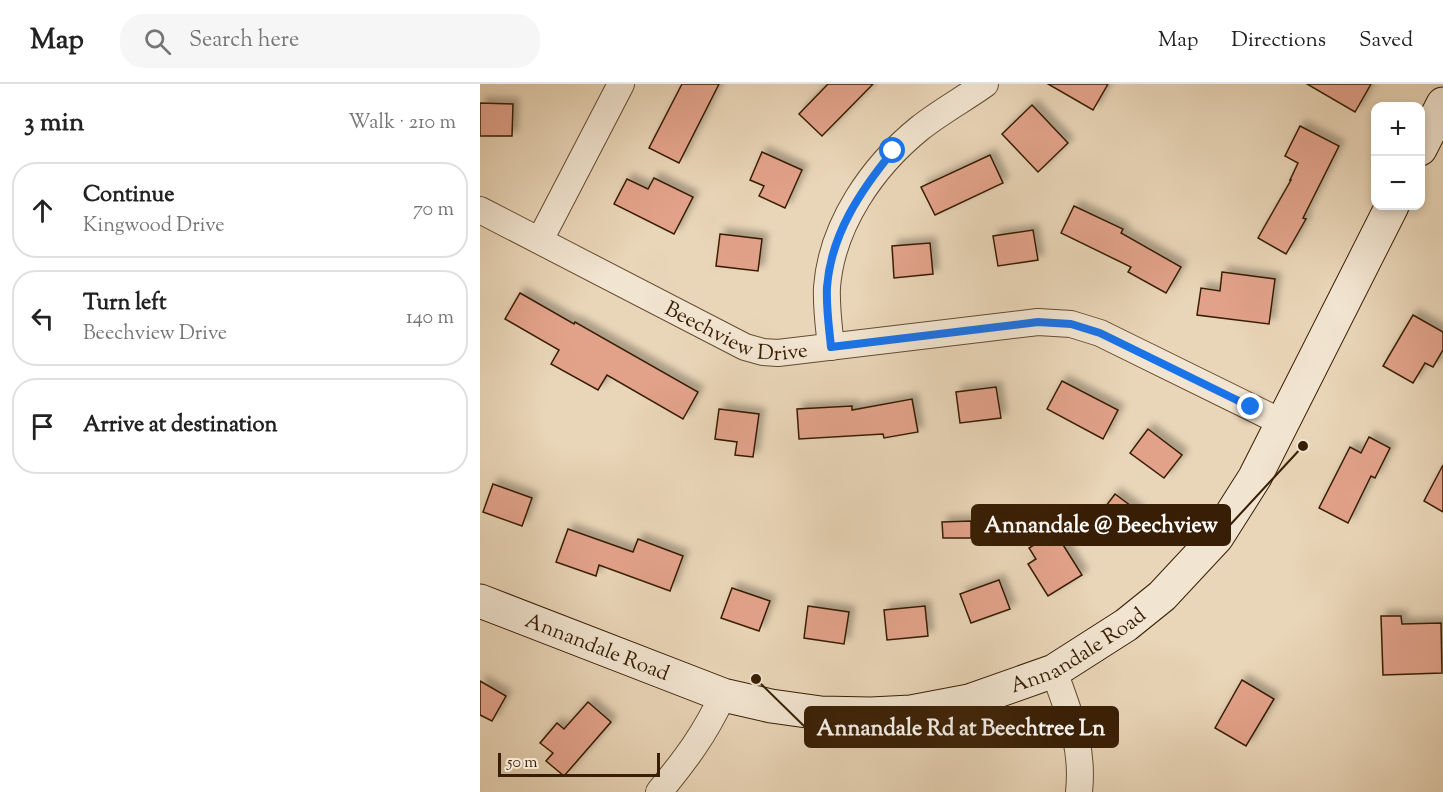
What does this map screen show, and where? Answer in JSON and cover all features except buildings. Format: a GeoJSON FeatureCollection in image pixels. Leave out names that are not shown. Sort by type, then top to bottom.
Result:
{"type":"FeatureCollection","features":[{"type":"Feature","properties":{"kind":"main road"},"geometry":{"type":"LineString","coordinates":[[1425,139],[1443,105]]}},
{"type":"Feature","properties":{"kind":"main road","name":"Annandale Road"},"geometry":{"type":"LineString","coordinates":[[480,601],[723,695],[771,706],[821,713],[911,712],[969,701],[1054,671],[1126,625],[1162,596],[1217,537],[1240,503],[1283,423],[1390,210]]}},
{"type":"Feature","properties":{"kind":"street"},"geometry":{"type":"LineString","coordinates":[[540,240],[621,84]]}},
{"type":"Feature","properties":{"kind":"street"},"geometry":{"type":"LineString","coordinates":[[831,347],[828,284],[833,256],[853,207],[893,151],[922,126],[985,84]]}},
{"type":"Feature","properties":{"kind":"street","name":"Beechview Drive"},"geometry":{"type":"LineString","coordinates":[[480,210],[745,347],[763,352],[778,353],[1038,322],[1071,324],[1100,333],[1283,423]]}},
{"type":"Feature","properties":{"kind":"street"},"geometry":{"type":"LineString","coordinates":[[1054,671],[1077,736],[1081,774],[1079,792]]}},
{"type":"Feature","properties":{"kind":"street"},"geometry":{"type":"LineString","coordinates":[[659,792],[691,754],[723,695]]}},
{"type":"Feature","properties":{"kind":"place","name":"Annandale @ Beechview"},"geometry":{"type":"Point","coordinates":[1303,446]}},
{"type":"Feature","properties":{"kind":"place","name":"Annandale Rd at Beechtree Ln"},"geometry":{"type":"Point","coordinates":[756,679]}},
{"type":"Feature","properties":{"kind":"route"},"geometry":{"type":"LineString","coordinates":[[893,151],[853,207],[833,256],[827,294],[831,347],[1038,322],[1071,324],[1100,333],[1251,407]]}}]}
